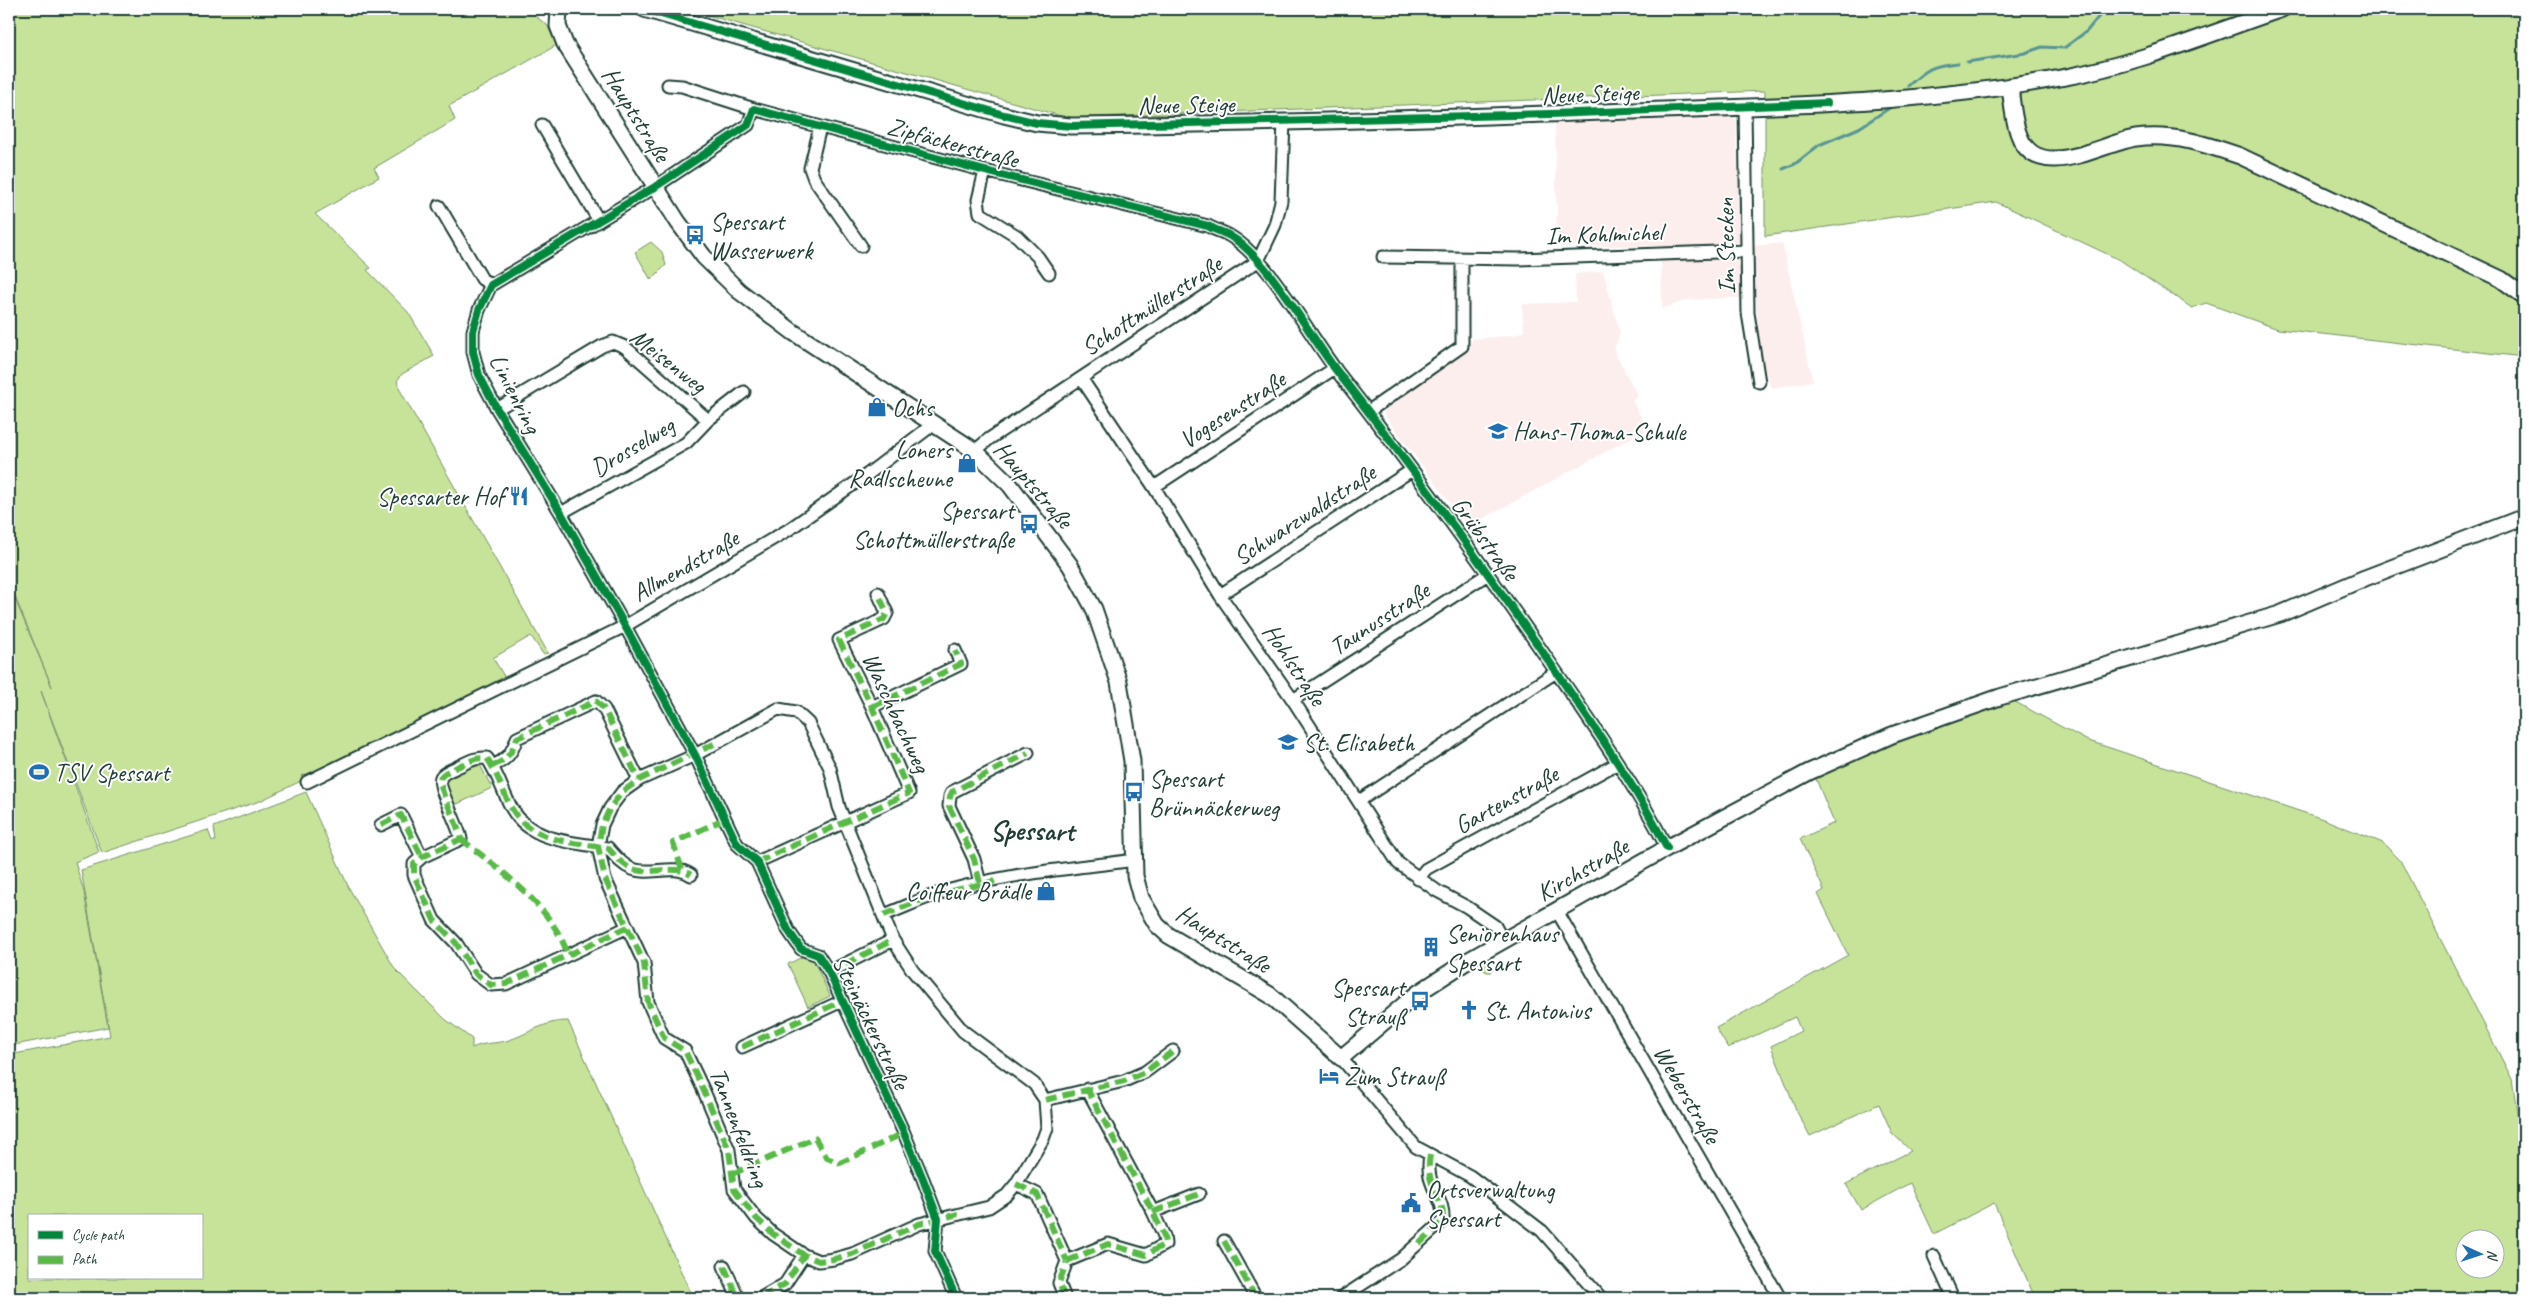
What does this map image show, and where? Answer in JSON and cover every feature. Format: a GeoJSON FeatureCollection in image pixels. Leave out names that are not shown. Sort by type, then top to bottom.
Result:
{"type":"FeatureCollection","features":[{"type":"Feature","properties":{"kind":"street","name":"Hauptstraße"},"geometry":{"type":"LineString","coordinates":[[559,9],[558,26],[565,44],[655,187],[704,257],[739,291],[793,332],[935,423],[975,451],[1010,485],[1041,524],[1070,565],[1094,609],[1119,682],[1132,761],[1135,876],[1141,898],[1157,925],[1180,944],[1270,995],[1341,1058]]}},
{"type":"Feature","properties":{"kind":"street","name":"Neue Steige"},"geometry":{"type":"LineString","coordinates":[[644,9],[1037,122],[1090,126],[1744,107],[1926,97],[2066,77],[2125,64],[2282,9]]}},
{"type":"Feature","properties":{"kind":"street","name":"Zipfäckerstraße"},"geometry":{"type":"LineString","coordinates":[[668,85],[682,86],[754,109],[985,171],[1208,226],[1231,237],[1258,260]]}},
{"type":"Feature","properties":{"kind":"street"},"geometry":{"type":"LineString","coordinates":[[2010,86],[2019,136],[2031,151],[2042,156],[2059,160],[2079,156],[2134,138],[2166,136],[2197,141],[2240,156],[2501,279],[2524,296]]}},
{"type":"Feature","properties":{"kind":"street","name":"Im Stecken"},"geometry":{"type":"LineString","coordinates":[[1744,107],[1748,313],[1759,382]]}},
{"type":"Feature","properties":{"kind":"street"},"geometry":{"type":"LineString","coordinates":[[440,206],[482,279],[491,284],[655,187],[748,125],[754,109]]}},
{"type":"Feature","properties":{"kind":"street","name":"Schottmüllerstraße"},"geometry":{"type":"LineString","coordinates":[[975,451],[989,439],[1258,260],[1275,225],[1281,201],[1284,121]]}},
{"type":"Feature","properties":{"kind":"street"},"geometry":{"type":"LineString","coordinates":[[542,125],[599,221]]}},
{"type":"Feature","properties":{"kind":"street"},"geometry":{"type":"LineString","coordinates":[[820,127],[810,168],[814,179],[861,246]]}},
{"type":"Feature","properties":{"kind":"street"},"geometry":{"type":"LineString","coordinates":[[985,171],[978,200],[980,212],[1017,236],[1038,257],[1049,273]]}},
{"type":"Feature","properties":{"kind":"street","name":"Im Kohlmichel"},"geometry":{"type":"LineString","coordinates":[[1383,257],[1462,259],[1747,251]]}},
{"type":"Feature","properties":{"kind":"street"},"geometry":{"type":"LineString","coordinates":[[1370,411],[1462,346],[1462,259]]}},
{"type":"Feature","properties":{"kind":"street","name":"Grübstraße"},"geometry":{"type":"LineString","coordinates":[[1258,260],[1335,368],[1370,411],[1488,574],[1645,804],[1667,848]]}},
{"type":"Feature","properties":{"kind":"street","name":"Linienring"},"geometry":{"type":"LineString","coordinates":[[491,284],[479,310],[473,331],[473,352],[479,375],[497,410],[561,513],[625,626]]}},
{"type":"Feature","properties":{"kind":"street","name":"Meisenweg"},"geometry":{"type":"LineString","coordinates":[[497,410],[602,346],[613,342],[625,347],[708,420]]}},
{"type":"Feature","properties":{"kind":"street","name":"Vogesenstraße"},"geometry":{"type":"LineString","coordinates":[[1154,487],[1335,368]]}},
{"type":"Feature","properties":{"kind":"street","name":"Hohlstraße"},"geometry":{"type":"LineString","coordinates":[[1081,378],[1154,487],[1220,595],[1359,800],[1398,864],[1496,926],[1503,941]]}},
{"type":"Feature","properties":{"kind":"street","name":"Drosselweg"},"geometry":{"type":"LineString","coordinates":[[561,513],[686,443],[708,420],[744,392]]}},
{"type":"Feature","properties":{"kind":"street","name":"Allmendstraße"},"geometry":{"type":"LineString","coordinates":[[307,782],[625,626],[788,530],[868,474],[935,423]]}},
{"type":"Feature","properties":{"kind":"street","name":"Schwarzwaldstraße"},"geometry":{"type":"LineString","coordinates":[[1220,595],[1412,470]]}},
{"type":"Feature","properties":{"kind":"street","name":"Kirchstraße"},"geometry":{"type":"LineString","coordinates":[[1341,1058],[1418,993],[1503,941],[1667,848],[1809,772],[1892,735],[2000,697],[2280,614],[2365,578],[2524,517]]}},
{"type":"Feature","properties":{"kind":"street","name":"Taunusstraße"},"geometry":{"type":"LineString","coordinates":[[1293,700],[1488,574]]}},
{"type":"Feature","properties":{"kind":"street","name":"Waschbachweg"},"geometry":{"type":"LineString","coordinates":[[845,822],[909,792],[872,707],[839,640],[884,619],[887,613],[878,592]]}},
{"type":"Feature","properties":{"kind":"street","name":"Steinäckerstraße"},"geometry":{"type":"LineString","coordinates":[[625,626],[695,755],[737,844],[757,862],[788,930],[801,949],[818,955],[830,972],[904,1132],[938,1219],[935,1251],[956,1298]]}},
{"type":"Feature","properties":{"kind":"street"},"geometry":{"type":"LineString","coordinates":[[872,707],[961,664],[955,650]]}},
{"type":"Feature","properties":{"kind":"street"},"geometry":{"type":"LineString","coordinates":[[1359,800],[1556,672]]}},
{"type":"Feature","properties":{"kind":"street"},"geometry":{"type":"LineString","coordinates":[[492,766],[505,761],[512,752],[517,738],[596,701],[604,709],[639,780]]}},
{"type":"Feature","properties":{"kind":"street","name":"Tannenfeldring"},"geometry":{"type":"LineString","coordinates":[[778,709],[796,712],[808,722],[830,768],[845,822],[868,884],[884,915],[893,940],[913,971],[963,1031],[1034,1084],[1045,1100],[1047,1128],[1043,1139],[1016,1184],[1007,1195],[989,1207],[938,1219],[834,1259],[819,1261],[804,1255],[773,1234],[756,1218],[734,1189],[729,1150],[685,1051],[664,1038],[648,1002],[644,963],[605,879],[598,846],[602,825],[610,808],[622,792],[639,780],[695,755],[778,709]]}},
{"type":"Feature","properties":{"kind":"street"},"geometry":{"type":"LineString","coordinates":[[980,883],[974,859],[949,806],[950,796],[952,792],[1028,754]]}},
{"type":"Feature","properties":{"kind":"street"},"geometry":{"type":"LineString","coordinates":[[628,927],[506,984],[491,985],[476,974],[456,944],[434,920],[414,875],[414,864],[422,857],[461,839],[459,829],[439,787],[440,778],[445,773],[478,757],[487,758],[513,812],[528,827],[554,840],[573,845],[608,848],[622,863],[634,870],[682,869],[691,875]]}},
{"type":"Feature","properties":{"kind":"street","name":"Gartenstraße"},"geometry":{"type":"LineString","coordinates":[[1418,878],[1426,869],[1618,763]]}},
{"type":"Feature","properties":{"kind":"street"},"geometry":{"type":"LineString","coordinates":[[381,825],[401,815],[422,857]]}},
{"type":"Feature","properties":{"kind":"street"},"geometry":{"type":"LineString","coordinates":[[757,862],[845,822]]}},
{"type":"Feature","properties":{"kind":"street"},"geometry":{"type":"LineString","coordinates":[[884,915],[934,895],[980,883],[1038,872],[1135,860]]}},
{"type":"Feature","properties":{"kind":"street","name":"Weberstraße"},"geometry":{"type":"LineString","coordinates":[[1557,911],[1780,1298]]}},
{"type":"Feature","properties":{"kind":"street"},"geometry":{"type":"LineString","coordinates":[[830,972],[893,940]]}},
{"type":"Feature","properties":{"kind":"street","name":"Steinäckerstraße"},"geometry":{"type":"LineString","coordinates":[[742,1047],[842,1001]]}},
{"type":"Feature","properties":{"kind":"street"},"geometry":{"type":"LineString","coordinates":[[1045,1100],[1124,1081],[1146,1072],[1173,1051]]}},
{"type":"Feature","properties":{"kind":"street"},"geometry":{"type":"LineString","coordinates":[[1341,1058],[1409,1139],[1430,1155],[1470,1176],[1542,1231],[1601,1298]]}},
{"type":"Feature","properties":{"kind":"street"},"geometry":{"type":"LineString","coordinates":[[1067,1261],[1108,1244],[1146,1255],[1165,1244],[1164,1236],[1153,1212],[1087,1089]]}},
{"type":"Feature","properties":{"kind":"street"},"geometry":{"type":"LineString","coordinates":[[1341,1298],[1401,1259],[1443,1221],[1444,1209],[1431,1185],[1427,1170],[1430,1155]]}},
{"type":"Feature","properties":{"kind":"street"},"geometry":{"type":"LineString","coordinates":[[1016,1184],[1037,1194],[1067,1261],[1059,1283],[1065,1298]]}},
{"type":"Feature","properties":{"kind":"street"},"geometry":{"type":"LineString","coordinates":[[1153,1212],[1199,1194]]}},
{"type":"Feature","properties":{"kind":"street"},"geometry":{"type":"LineString","coordinates":[[1224,1241],[1256,1298]]}},
{"type":"Feature","properties":{"kind":"street"},"geometry":{"type":"LineString","coordinates":[[761,1298],[785,1284],[804,1255]]}},
{"type":"Feature","properties":{"kind":"street"},"geometry":{"type":"LineString","coordinates":[[1934,1256],[1953,1298]]}},
{"type":"Feature","properties":{"kind":"street"},"geometry":{"type":"LineString","coordinates":[[724,1266],[738,1298]]}},
{"type":"Feature","properties":{"kind":"shaded area"},"geometry":{"type":"Polygon","coordinates":[[[1732,116],[1736,120],[1740,247],[1782,243],[1813,381],[1771,388],[1759,350],[1756,297],[1687,300],[1662,309],[1661,246],[1557,246],[1555,122],[1732,116]]]}},
{"type":"Feature","properties":{"kind":"shaded area"},"geometry":{"type":"Polygon","coordinates":[[[1603,271],[1620,333],[1614,350],[1638,396],[1632,400],[1647,429],[1468,527],[1383,413],[1385,407],[1470,347],[1472,339],[1514,335],[1524,331],[1522,304],[1576,302],[1575,274],[1603,271]]]}},
{"type":"Feature","properties":{"kind":"green space"},"geometry":{"type":"Polygon","coordinates":[[[9,9],[144,9],[147,13],[153,9],[535,9],[535,16],[547,25],[557,45],[449,106],[455,120],[374,168],[379,177],[315,214],[371,268],[367,270],[408,312],[432,352],[434,356],[402,374],[397,381],[400,390],[548,653],[543,654],[531,636],[493,658],[507,681],[311,777],[306,774],[301,776],[303,780],[260,801],[102,853],[41,691],[99,852],[75,862],[84,892],[108,1027],[9,1046],[9,585],[52,687],[9,582],[9,9]]]}},
{"type":"Feature","properties":{"kind":"green space"},"geometry":{"type":"Polygon","coordinates":[[[686,9],[2524,9],[2524,357],[2278,329],[2206,303],[2192,308],[2120,260],[1996,202],[1765,236],[1765,91],[1068,118],[686,9]]]}},
{"type":"Feature","properties":{"kind":"green space"},"geometry":{"type":"Polygon","coordinates":[[[651,242],[662,252],[666,265],[651,280],[635,252],[651,242]]]}},
{"type":"Feature","properties":{"kind":"green space"},"geometry":{"type":"Polygon","coordinates":[[[2008,698],[2086,740],[2323,819],[2383,843],[2400,860],[2512,1079],[2520,1132],[2524,1191],[2517,1248],[2524,1245],[2524,1298],[2035,1298],[1994,1203],[1934,1234],[1910,1183],[1861,1210],[1846,1184],[1911,1151],[1892,1133],[1879,1104],[1810,1136],[1797,1112],[1771,1046],[1801,1031],[1795,1017],[1728,1048],[1716,1028],[1848,955],[1818,894],[1824,890],[1800,839],[1834,823],[1816,779],[1817,775],[1879,746],[2008,698]]]}},
{"type":"Feature","properties":{"kind":"green space"},"geometry":{"type":"Polygon","coordinates":[[[478,761],[492,788],[455,805],[442,779],[478,761]]]}},
{"type":"Feature","properties":{"kind":"green space"},"geometry":{"type":"Polygon","coordinates":[[[306,792],[349,888],[395,969],[445,1019],[472,1039],[472,1048],[506,1041],[544,1025],[568,1021],[693,1298],[9,1298],[9,1055],[110,1036],[81,870],[208,830],[212,841],[216,841],[214,827],[306,792]]]}},
{"type":"Feature","properties":{"kind":"green space"},"geometry":{"type":"Polygon","coordinates":[[[802,957],[814,961],[830,996],[808,1007],[788,964],[802,957]]]}},
{"type":"Feature","properties":{"kind":"green space"},"geometry":{"type":"Polygon","coordinates":[[[1489,960],[1491,972],[1487,972],[1477,966],[1489,960]]]}},
{"type":"Feature","properties":{"kind":"waterway"},"geometry":{"type":"LineString","coordinates":[[1967,62],[2025,53],[2042,47],[2064,48],[2087,31],[2104,10],[2110,9]]}},
{"type":"Feature","properties":{"kind":"waterway"},"geometry":{"type":"LineString","coordinates":[[1908,86],[1930,69],[1958,63]]}},
{"type":"Feature","properties":{"kind":"waterway"},"geometry":{"type":"LineString","coordinates":[[1783,169],[1795,164],[1819,145],[1859,128],[1891,107]]}},
{"type":"Feature","properties":{"kind":"marked path"},"geometry":{"type":"LineString","coordinates":[[757,862],[909,793],[872,707],[839,640],[884,619],[887,613],[878,593]]}},
{"type":"Feature","properties":{"kind":"marked path"},"geometry":{"type":"LineString","coordinates":[[872,707],[961,664],[955,650]]}},
{"type":"Feature","properties":{"kind":"marked path"},"geometry":{"type":"LineString","coordinates":[[492,766],[502,761],[508,755],[517,738],[596,701],[604,709],[639,780]]}},
{"type":"Feature","properties":{"kind":"marked path"},"geometry":{"type":"LineString","coordinates":[[714,744],[639,780],[622,792],[610,808],[602,825],[598,846],[605,879],[644,963],[648,1002],[664,1038],[685,1051],[703,1089],[729,1150],[734,1189],[756,1218],[773,1234],[804,1255],[819,1261],[852,1254],[919,1224],[958,1214]]}},
{"type":"Feature","properties":{"kind":"marked path"},"geometry":{"type":"LineString","coordinates":[[980,883],[974,859],[949,806],[950,796],[952,792],[1028,753]]}},
{"type":"Feature","properties":{"kind":"marked path"},"geometry":{"type":"LineString","coordinates":[[628,927],[506,984],[491,985],[476,974],[456,943],[434,920],[414,875],[414,864],[422,857],[461,839],[442,789],[440,782],[442,775],[472,760],[487,758],[512,809],[531,829],[555,839],[608,848],[622,863],[632,869],[639,871],[677,870],[691,875]]}},
{"type":"Feature","properties":{"kind":"marked path"},"geometry":{"type":"LineString","coordinates":[[381,825],[401,815],[422,857]]}},
{"type":"Feature","properties":{"kind":"marked path"},"geometry":{"type":"LineString","coordinates":[[682,869],[673,843],[724,819]]}},
{"type":"Feature","properties":{"kind":"marked path"},"geometry":{"type":"LineString","coordinates":[[461,839],[508,877],[538,905],[560,937],[568,955]]}},
{"type":"Feature","properties":{"kind":"marked path"},"geometry":{"type":"LineString","coordinates":[[884,915],[934,895],[995,881]]}},
{"type":"Feature","properties":{"kind":"marked path"},"geometry":{"type":"LineString","coordinates":[[829,972],[893,940]]}},
{"type":"Feature","properties":{"kind":"marked path"},"geometry":{"type":"LineString","coordinates":[[742,1047],[842,1001]]}},
{"type":"Feature","properties":{"kind":"marked path"},"geometry":{"type":"LineString","coordinates":[[1045,1100],[1124,1081],[1145,1072],[1173,1051]]}},
{"type":"Feature","properties":{"kind":"marked path"},"geometry":{"type":"LineString","coordinates":[[1067,1261],[1108,1244],[1146,1255],[1165,1244],[1164,1236],[1153,1212],[1087,1089]]}},
{"type":"Feature","properties":{"kind":"marked path"},"geometry":{"type":"LineString","coordinates":[[732,1174],[815,1138],[827,1158],[840,1163],[904,1133]]}},
{"type":"Feature","properties":{"kind":"marked path"},"geometry":{"type":"LineString","coordinates":[[1419,1244],[1443,1221],[1441,1204],[1430,1176],[1430,1155]]}},
{"type":"Feature","properties":{"kind":"marked path"},"geometry":{"type":"LineString","coordinates":[[1016,1184],[1037,1194],[1067,1261]]}},
{"type":"Feature","properties":{"kind":"marked path"},"geometry":{"type":"LineString","coordinates":[[1153,1212],[1199,1194]]}},
{"type":"Feature","properties":{"kind":"marked path"},"geometry":{"type":"LineString","coordinates":[[1224,1241],[1256,1298]]}},
{"type":"Feature","properties":{"kind":"marked path"},"geometry":{"type":"LineString","coordinates":[[761,1298],[785,1284],[804,1255]]}},
{"type":"Feature","properties":{"kind":"marked path"},"geometry":{"type":"LineString","coordinates":[[1065,1298],[1059,1283],[1067,1261]]}},
{"type":"Feature","properties":{"kind":"marked path"},"geometry":{"type":"LineString","coordinates":[[724,1266],[738,1298]]}},
{"type":"Feature","properties":{"kind":"cycle path"},"geometry":{"type":"LineString","coordinates":[[644,9],[1004,115],[1037,123],[1071,126],[1551,114],[1827,103]]}},
{"type":"Feature","properties":{"kind":"cycle path"},"geometry":{"type":"LineString","coordinates":[[956,1298],[935,1251],[938,1219],[923,1179],[904,1133],[829,972],[818,955],[801,949],[788,930],[757,862],[737,844],[695,755],[625,626],[561,513],[497,409],[479,375],[473,352],[473,331],[479,310],[491,285],[655,187],[748,125],[754,109],[985,171],[1208,226],[1230,236],[1244,247],[1273,278],[1325,355],[1416,475],[1519,618],[1639,797],[1667,848]]}},
{"type":"Feature","properties":{"kind":"place","name":"Spessart Wasserwerk"},"geometry":{"type":"Point","coordinates":[695,235]}},
{"type":"Feature","properties":{"kind":"place","name":"Ochs"},"geometry":{"type":"Point","coordinates":[877,407]}},
{"type":"Feature","properties":{"kind":"place","name":"Hans-Thoma-Schule"},"geometry":{"type":"Point","coordinates":[1498,431]}},
{"type":"Feature","properties":{"kind":"place","name":"Loners Radlscheune"},"geometry":{"type":"Point","coordinates":[967,463]}},
{"type":"Feature","properties":{"kind":"place","name":"Spessarter Hof"},"geometry":{"type":"Point","coordinates":[519,496]}},
{"type":"Feature","properties":{"kind":"place","name":"Spessart Schottmüllerstraße"},"geometry":{"type":"Point","coordinates":[1029,524]}},
{"type":"Feature","properties":{"kind":"place","name":"St. Elisabeth"},"geometry":{"type":"Point","coordinates":[1288,742]}},
{"type":"Feature","properties":{"kind":"place","name":"TSV Spessart"},"geometry":{"type":"Point","coordinates":[39,772]}},
{"type":"Feature","properties":{"kind":"place","name":"Spessart Brünnäckerweg"},"geometry":{"type":"Point","coordinates":[1134,792]}},
{"type":"Feature","properties":{"kind":"place","name":"Coiffeur Brädle"},"geometry":{"type":"Point","coordinates":[1046,891]}},
{"type":"Feature","properties":{"kind":"place","name":"Seniorenhaus Spessart"},"geometry":{"type":"Point","coordinates":[1431,947]}},
{"type":"Feature","properties":{"kind":"place","name":"Spessart Strauß"},"geometry":{"type":"Point","coordinates":[1420,1001]}},
{"type":"Feature","properties":{"kind":"place","name":"St. Antonius"},"geometry":{"type":"Point","coordinates":[1469,1010]}},
{"type":"Feature","properties":{"kind":"place","name":"Zum Strauß"},"geometry":{"type":"Point","coordinates":[1329,1076]}},
{"type":"Feature","properties":{"kind":"place","name":"Ortsverwaltung Spessart"},"geometry":{"type":"Point","coordinates":[1411,1203]}},
{"type":"Feature","properties":{"kind":"district","name":"Spessart"},"geometry":{"type":"Point","coordinates":[1032,830]}}]}
